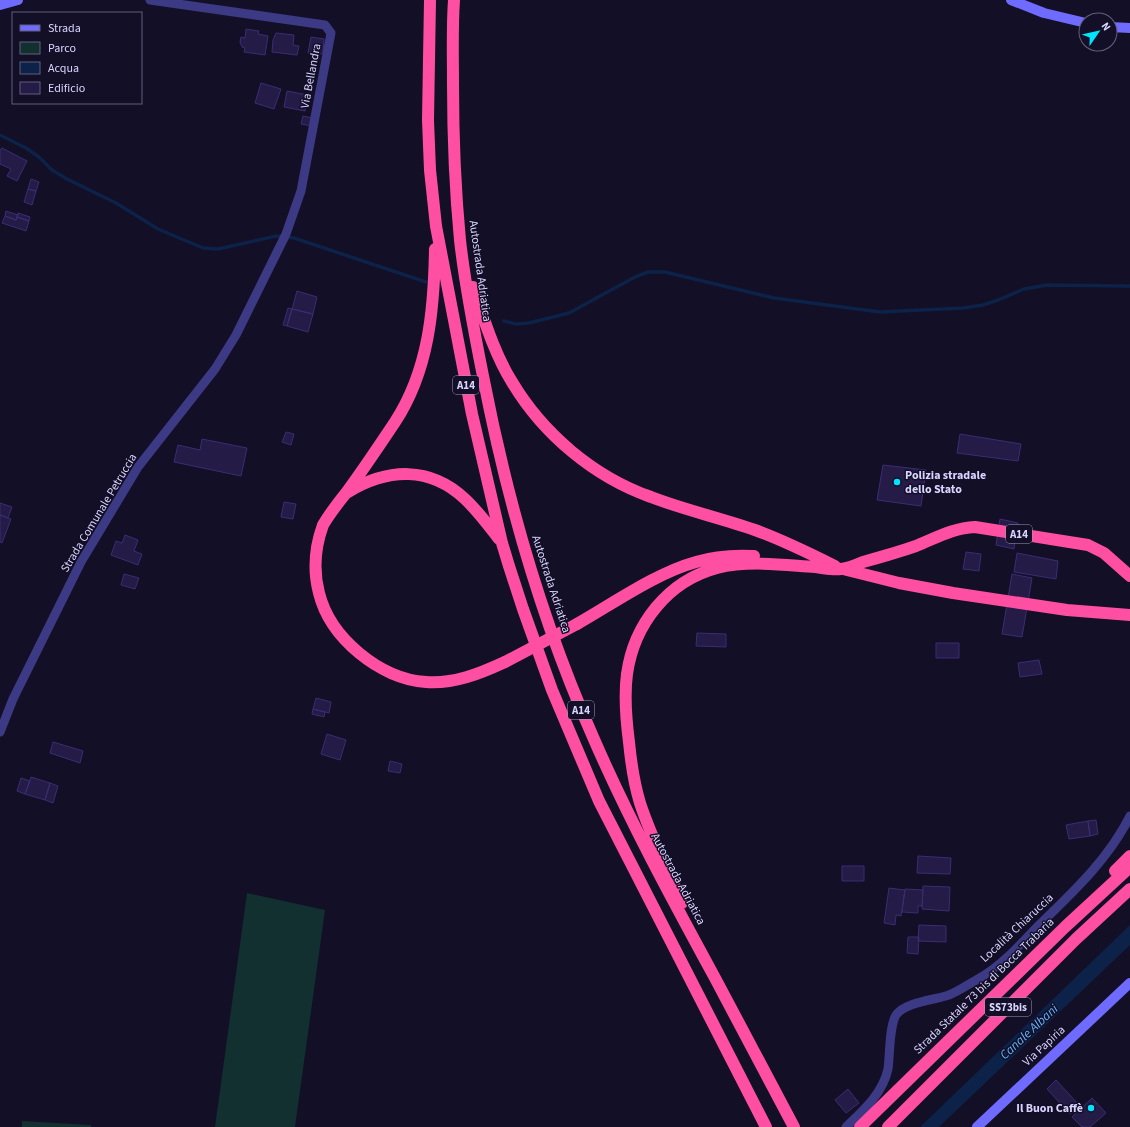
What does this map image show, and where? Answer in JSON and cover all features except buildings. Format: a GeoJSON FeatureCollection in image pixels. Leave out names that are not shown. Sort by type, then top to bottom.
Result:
{"type":"FeatureCollection","features":[{"type":"Feature","properties":{"kind":"highway","name":"A14"},"geometry":{"type":"LineString","coordinates":[[430,0],[428,127],[430,170],[436,226],[472,414],[502,543],[543,667],[585,769],[610,824],[766,1127]]}},
{"type":"Feature","properties":{"kind":"highway","name":"Autostrada Adriatica"},"geometry":{"type":"LineString","coordinates":[[454,0],[453,96],[455,174],[462,258],[481,369],[501,460],[530,566],[559,653],[592,736],[622,802],[659,875],[794,1127]]}},
{"type":"Feature","properties":{"kind":"highway","name":"A14"},"geometry":{"type":"LineString","coordinates":[[436,226],[432,308],[428,338],[422,364],[412,390],[400,414],[346,494],[331,512],[323,525],[316,548],[316,580],[323,604],[333,624],[352,646],[380,668],[399,676],[419,681],[444,682],[460,679],[505,662],[577,624],[660,577],[688,564],[706,559],[735,556],[757,556],[842,569],[899,583],[942,591],[1052,608],[1130,616]]}},
{"type":"Feature","properties":{"kind":"highway","name":"A14"},"geometry":{"type":"LineString","coordinates":[[462,258],[492,340],[511,381],[535,415],[577,456],[604,474],[642,494],[756,530],[842,569]]}},
{"type":"Feature","properties":{"kind":"highway","name":"A14"},"geometry":{"type":"LineString","coordinates":[[346,494],[367,482],[394,474],[410,474],[427,477],[446,485],[465,499],[478,512],[502,543]]}},
{"type":"Feature","properties":{"kind":"highway","name":"A14"},"geometry":{"type":"LineString","coordinates":[[716,979],[643,812],[636,790],[632,765],[625,698],[627,675],[633,649],[639,633],[661,601],[679,586],[705,572],[725,566],[748,563],[842,569],[901,551],[948,532],[963,528],[975,527],[1088,545],[1104,553],[1130,576]]}},
{"type":"Feature","properties":{"kind":"highway"},"geometry":{"type":"LineString","coordinates":[[1113,614],[1130,622]]}},
{"type":"Feature","properties":{"kind":"highway"},"geometry":{"type":"LineString","coordinates":[[1065,927],[1108,878],[1130,856]]}},
{"type":"Feature","properties":{"kind":"highway","name":"Strada Statale 73 bis di Bocca Trabaria"},"geometry":{"type":"LineString","coordinates":[[860,1127],[1065,927],[1130,867]]}},
{"type":"Feature","properties":{"kind":"highway","name":"SS73bis"},"geometry":{"type":"LineString","coordinates":[[888,1127],[1076,939],[1130,889]]}},
{"type":"Feature","properties":{"kind":"street","name":"Via Bellandra"},"geometry":{"type":"LineString","coordinates":[[150,0],[326,25],[331,33],[301,191],[284,238]]}},
{"type":"Feature","properties":{"kind":"street"},"geometry":{"type":"LineString","coordinates":[[1011,0],[1044,13],[1078,21]]}},
{"type":"Feature","properties":{"kind":"street"},"geometry":{"type":"LineString","coordinates":[[1118,27],[1130,28]]}},
{"type":"Feature","properties":{"kind":"street","name":"Strada Comunale Petruccia"},"geometry":{"type":"LineString","coordinates":[[0,732],[13,699],[81,562],[138,468],[219,363],[236,335],[284,238]]}},
{"type":"Feature","properties":{"kind":"street","name":"Località Chiaruccia"},"geometry":{"type":"LineString","coordinates":[[846,1127],[868,1107],[880,1089],[888,1070],[893,1024],[897,1015],[904,1009],[919,1002],[949,995],[980,978],[1005,960],[1070,895],[1101,861],[1113,846],[1130,816]]}},
{"type":"Feature","properties":{"kind":"street","name":"Via Papiria"},"geometry":{"type":"LineString","coordinates":[[977,1127],[1130,983]]}},
{"type":"Feature","properties":{"kind":"green space"},"geometry":{"type":"Polygon","coordinates":[[[247,893],[325,910],[295,1127],[215,1127],[247,893]]]}},
{"type":"Feature","properties":{"kind":"green space"},"geometry":{"type":"Polygon","coordinates":[[[22,1121],[91,1125],[91,1127],[22,1127],[22,1121]]]}},
{"type":"Feature","properties":{"kind":"water","name":"Canale Albani"},"geometry":{"type":"Polygon","coordinates":[[[1130,925],[1130,945],[939,1127],[920,1127],[1130,925]]]}},
{"type":"Feature","properties":{"kind":"waterway"},"geometry":{"type":"LineString","coordinates":[[0,135],[26,148],[39,157],[52,170],[67,179],[116,203],[158,229],[203,248],[218,249],[276,236],[294,238],[426,282]]}},
{"type":"Feature","properties":{"kind":"waterway"},"geometry":{"type":"LineString","coordinates":[[504,321],[516,324],[529,323],[569,313],[635,277],[648,272],[665,272],[774,298],[880,312],[963,308],[983,305],[1024,289],[1047,285],[1130,286]]}},
{"type":"Feature","properties":{"kind":"place","name":"Polizia stradale dello Stato"},"geometry":{"type":"Point","coordinates":[897,482]}},
{"type":"Feature","properties":{"kind":"place","name":"Il Buon Caffè"},"geometry":{"type":"Point","coordinates":[1091,1108]}}]}
